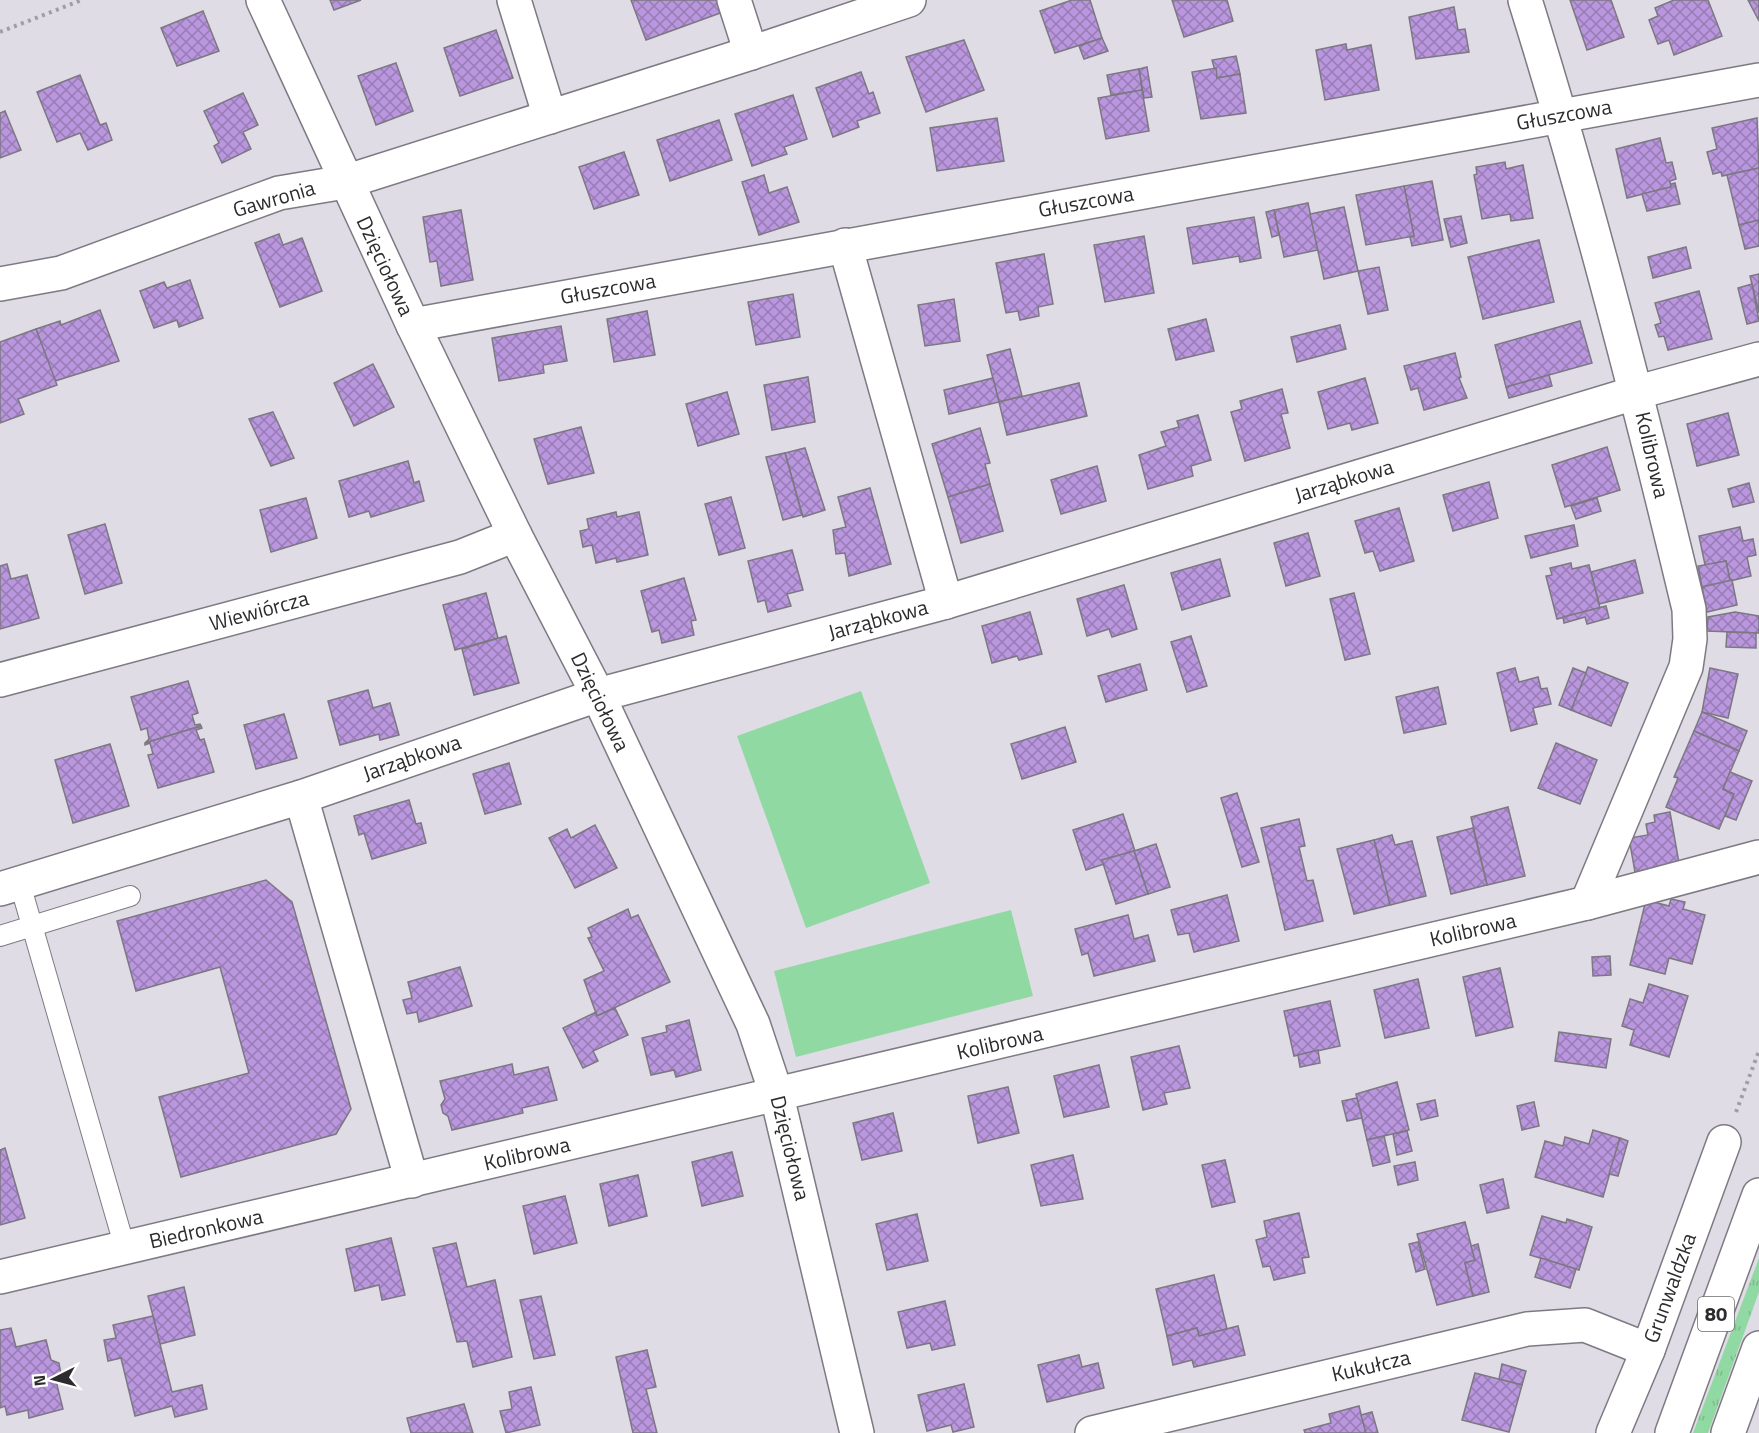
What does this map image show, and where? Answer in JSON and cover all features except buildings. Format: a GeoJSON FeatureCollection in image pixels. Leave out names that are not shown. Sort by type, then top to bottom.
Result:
{"type":"FeatureCollection","features":[{"type":"Feature","properties":{"kind":"street","name":"Dzięciołowa"},"geometry":{"type":"LineString","coordinates":[[263,0],[345,182],[413,325],[515,535],[598,695],[753,1024],[777,1096],[857,1433]]}},
{"type":"Feature","properties":{"kind":"street"},"geometry":{"type":"LineString","coordinates":[[514,0],[550,117]]}},
{"type":"Feature","properties":{"kind":"street"},"geometry":{"type":"LineString","coordinates":[[734,0],[751,53]]}},
{"type":"Feature","properties":{"kind":"street","name":"Gawronia"},"geometry":{"type":"LineString","coordinates":[[0,284],[61,273],[279,193],[345,182],[751,53],[909,0]]}},
{"type":"Feature","properties":{"kind":"street","name":"Kolibrowa"},"geometry":{"type":"LineString","coordinates":[[1525,0],[1561,116],[1638,392],[1689,609],[1690,639],[1686,667],[1587,903]]}},
{"type":"Feature","properties":{"kind":"street","name":"Głuszcowa"},"geometry":{"type":"LineString","coordinates":[[413,325],[1759,80]]}},
{"type":"Feature","properties":{"kind":"street"},"geometry":{"type":"LineString","coordinates":[[845,245],[946,602]]}},
{"type":"Feature","properties":{"kind":"street","name":"Jarząbkowa"},"geometry":{"type":"LineString","coordinates":[[10,886],[301,797],[598,695],[946,602],[1638,392],[1759,359]]}},
{"type":"Feature","properties":{"kind":"street","name":"Wiewiórcza"},"geometry":{"type":"LineString","coordinates":[[0,680],[460,557],[515,535]]}},
{"type":"Feature","properties":{"kind":"street"},"geometry":{"type":"LineString","coordinates":[[301,797],[412,1181]]}},
{"type":"Feature","properties":{"kind":"street","name":"Kolibrowa"},"geometry":{"type":"LineString","coordinates":[[412,1181],[1587,903],[1759,857]]}},
{"type":"Feature","properties":{"kind":"street","name":"Grunwaldzka"},"geometry":{"type":"LineString","coordinates":[[1613,1433],[1648,1350],[1724,1142]]}},
{"type":"Feature","properties":{"kind":"street","name":"Biedronkowa"},"geometry":{"type":"LineString","coordinates":[[0,1276],[412,1181]]}},
{"type":"Feature","properties":{"kind":"street","name":"80"},"geometry":{"type":"LineString","coordinates":[[1672,1433],[1759,1195]]}},
{"type":"Feature","properties":{"kind":"street","name":"Kukułcza"},"geometry":{"type":"LineString","coordinates":[[1092,1433],[1527,1329],[1585,1325],[1648,1350]]}},
{"type":"Feature","properties":{"kind":"street","name":"80"},"geometry":{"type":"LineString","coordinates":[[1728,1433],[1759,1348]]}},
{"type":"Feature","properties":{"kind":"lane"},"geometry":{"type":"LineString","coordinates":[[10,886],[32,927],[125,1248]]}},
{"type":"Feature","properties":{"kind":"lane"},"geometry":{"type":"LineString","coordinates":[[0,936],[130,896]]}},
{"type":"Feature","properties":{"kind":"path"},"geometry":{"type":"LineString","coordinates":[[0,32],[82,0]]}},
{"type":"Feature","properties":{"kind":"path"},"geometry":{"type":"LineString","coordinates":[[1724,1142],[1759,1051]]}},
{"type":"Feature","properties":{"kind":"green space"},"geometry":{"type":"Polygon","coordinates":[[[861,691],[930,883],[806,928],[737,736],[861,691]]]}},
{"type":"Feature","properties":{"kind":"green space"},"geometry":{"type":"Polygon","coordinates":[[[1011,910],[1033,996],[796,1057],[774,971],[1011,910]]]}},
{"type":"Feature","properties":{"kind":"green space"},"geometry":{"type":"Polygon","coordinates":[[[1759,1258],[1759,1292],[1708,1433],[1693,1433],[1759,1258]]]}}]}
